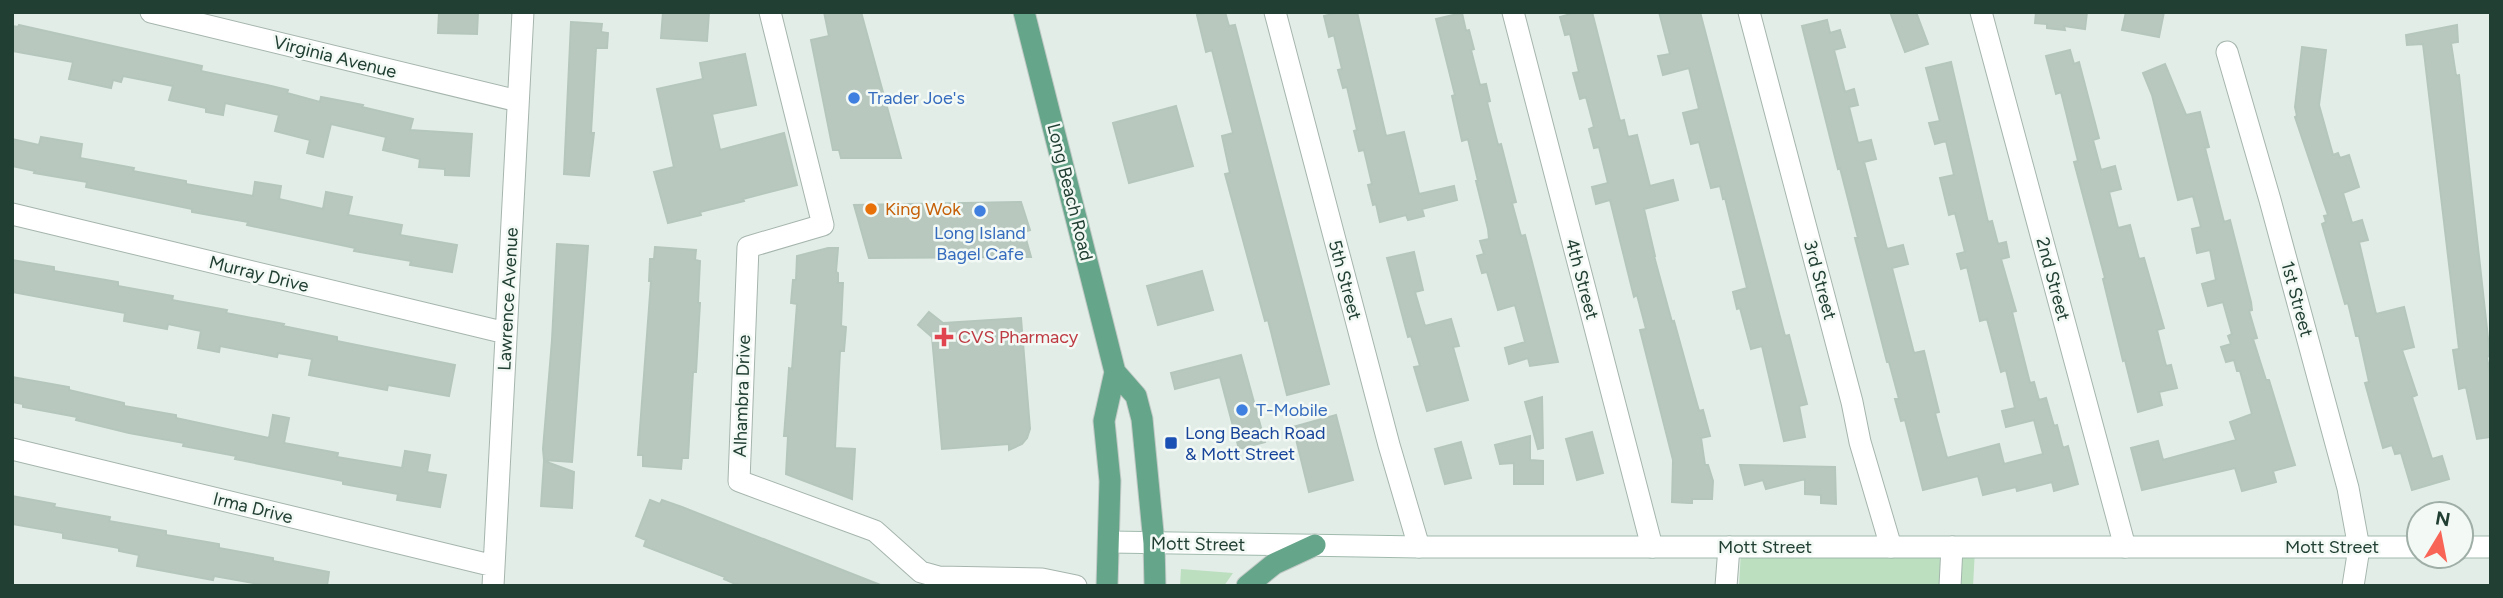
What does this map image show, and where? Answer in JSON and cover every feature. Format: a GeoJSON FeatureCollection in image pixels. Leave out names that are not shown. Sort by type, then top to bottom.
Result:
{"type":"FeatureCollection","features":[{"type":"Feature","properties":{"kind":"main road","name":"Long Beach Road"},"geometry":{"type":"LineString","coordinates":[[1024,12],[1115,372],[1104,421],[1110,481],[1107,586]]}},
{"type":"Feature","properties":{"kind":"main road","name":"Long Beach Road"},"geometry":{"type":"LineString","coordinates":[[1115,372],[1136,396],[1142,419],[1154,543],[1155,586]]}},
{"type":"Feature","properties":{"kind":"main road"},"geometry":{"type":"LineString","coordinates":[[1247,586],[1274,564],[1315,545]]}},
{"type":"Feature","properties":{"kind":"street","name":"Virginia Avenue"},"geometry":{"type":"LineString","coordinates":[[151,12],[519,101]]}},
{"type":"Feature","properties":{"kind":"street","name":"Lawrence Avenue"},"geometry":{"type":"LineString","coordinates":[[494,576],[523,12]]}},
{"type":"Feature","properties":{"kind":"street","name":"Alhambra Drive"},"geometry":{"type":"LineString","coordinates":[[770,12],[823,225],[748,247],[739,481],[875,531],[921,572],[939,577],[1042,579],[1076,586]]}},
{"type":"Feature","properties":{"kind":"street","name":"5th Street"},"geometry":{"type":"LineString","coordinates":[[1275,12],[1389,445],[1419,547]]}},
{"type":"Feature","properties":{"kind":"street","name":"4th Street"},"geometry":{"type":"LineString","coordinates":[[1513,12],[1652,547]]}},
{"type":"Feature","properties":{"kind":"street","name":"3rd Street"},"geometry":{"type":"LineString","coordinates":[[1749,12],[1852,402],[1860,442],[1891,547]]}},
{"type":"Feature","properties":{"kind":"street","name":"2nd Street"},"geometry":{"type":"LineString","coordinates":[[1981,12],[2124,547]]}},
{"type":"Feature","properties":{"kind":"street","name":"1st Street"},"geometry":{"type":"LineString","coordinates":[[2227,52],[2274,213],[2348,488],[2359,548],[2353,586]]}},
{"type":"Feature","properties":{"kind":"street","name":"Murray Drive"},"geometry":{"type":"LineString","coordinates":[[12,214],[506,333]]}},
{"type":"Feature","properties":{"kind":"street","name":"Irma Drive"},"geometry":{"type":"LineString","coordinates":[[12,449],[494,576]]}},
{"type":"Feature","properties":{"kind":"street","name":"Mott Street"},"geometry":{"type":"LineString","coordinates":[[1110,542],[1419,547],[2405,548]]}},
{"type":"Feature","properties":{"kind":"street"},"geometry":{"type":"LineString","coordinates":[[1726,586],[1729,547]]}},
{"type":"Feature","properties":{"kind":"street"},"geometry":{"type":"LineString","coordinates":[[1950,586],[1952,547]]}},
{"type":"Feature","properties":{"kind":"green space"},"geometry":{"type":"Polygon","coordinates":[[[1975,550],[1973,586],[1739,586],[1741,551],[1975,550]]]}},
{"type":"Feature","properties":{"kind":"green space"},"geometry":{"type":"Polygon","coordinates":[[[1181,569],[1233,573],[1224,586],[1180,586],[1181,569]]]}},
{"type":"Feature","properties":{"kind":"building"},"geometry":{"type":"Polygon","coordinates":[[[439,12],[478,12],[477,34],[438,33],[439,12]]]}},
{"type":"Feature","properties":{"kind":"building"},"geometry":{"type":"Polygon","coordinates":[[[663,12],[709,12],[707,41],[661,38],[663,12]]]}},
{"type":"Feature","properties":{"kind":"building","name":"Trader Joe's"},"geometry":{"type":"Polygon","coordinates":[[[824,12],[861,12],[901,158],[841,158],[839,150],[833,150],[811,40],[829,36],[824,12]]]}},
{"type":"Feature","properties":{"kind":"building"},"geometry":{"type":"Polygon","coordinates":[[[1225,12],[1229,26],[1235,25],[1329,384],[1287,395],[1225,174],[1230,173],[1222,136],[1233,133],[1212,50],[1206,52],[1197,15],[1225,12]]]}},
{"type":"Feature","properties":{"kind":"building"},"geometry":{"type":"Polygon","coordinates":[[[1357,12],[1386,136],[1404,132],[1419,194],[1454,186],[1457,200],[1422,209],[1424,216],[1408,220],[1406,215],[1380,222],[1368,185],[1372,184],[1364,150],[1359,151],[1354,131],[1357,130],[1347,87],[1343,88],[1338,70],[1342,69],[1334,35],[1329,37],[1324,16],[1357,12]]]}},
{"type":"Feature","properties":{"kind":"building"},"geometry":{"type":"Polygon","coordinates":[[[1578,12],[1592,12],[1620,121],[1624,120],[1628,137],[1637,135],[1650,186],[1673,180],[1678,200],[1644,209],[1672,322],[1674,321],[1699,411],[1703,410],[1710,436],[1701,438],[1705,465],[1708,465],[1713,481],[1712,499],[1692,499],[1692,503],[1672,502],[1673,460],[1640,330],[1646,329],[1637,295],[1634,297],[1610,200],[1596,204],[1592,187],[1608,183],[1599,147],[1594,148],[1589,129],[1594,127],[1586,97],[1580,99],[1573,73],[1579,72],[1570,34],[1565,35],[1560,17],[1578,12]]]}},
{"type":"Feature","properties":{"kind":"building"},"geometry":{"type":"Polygon","coordinates":[[[1659,12],[1700,12],[1785,336],[1789,335],[1807,404],[1799,406],[1805,437],[1784,441],[1762,346],[1751,349],[1740,308],[1737,309],[1733,292],[1747,288],[1725,198],[1723,199],[1720,186],[1711,188],[1699,142],[1691,144],[1683,113],[1699,109],[1689,68],[1663,75],[1658,56],[1670,54],[1659,12]]]}},
{"type":"Feature","properties":{"kind":"building"},"geometry":{"type":"Polygon","coordinates":[[[1890,12],[1916,12],[1928,44],[1905,52],[1890,12]]]}},
{"type":"Feature","properties":{"kind":"building"},"geometry":{"type":"Polygon","coordinates":[[[2036,12],[2087,12],[2085,29],[2064,26],[2065,30],[2047,28],[2047,24],[2035,23],[2036,12]]]}},
{"type":"Feature","properties":{"kind":"building"},"geometry":{"type":"Polygon","coordinates":[[[2126,12],[2164,12],[2159,37],[2122,30],[2126,12]]]}},
{"type":"Feature","properties":{"kind":"building"},"geometry":{"type":"Polygon","coordinates":[[[1462,13],[1474,49],[1471,50],[1480,85],[1486,84],[1490,101],[1487,102],[1516,202],[1512,203],[1521,236],[1525,235],[1558,362],[1530,366],[1528,358],[1509,364],[1505,348],[1525,342],[1515,305],[1498,310],[1487,272],[1482,273],[1477,256],[1484,254],[1480,241],[1489,239],[1488,229],[1468,139],[1462,141],[1452,96],[1455,95],[1436,19],[1462,13]]]}},
{"type":"Feature","properties":{"kind":"building"},"geometry":{"type":"Polygon","coordinates":[[[1827,20],[1830,33],[1840,30],[1845,47],[1834,50],[1845,92],[1854,89],[1858,105],[1849,107],[1858,143],[1871,140],[1876,159],[1864,162],[1887,249],[1903,245],[1908,264],[1892,268],[1914,353],[1924,351],[1939,412],[1935,413],[1947,458],[1999,444],[2004,464],[2043,454],[2034,420],[2006,427],[2002,411],[2015,408],[2006,370],[2001,372],[1987,319],[1980,321],[1967,267],[1961,269],[1957,254],[1965,252],[1955,213],[1949,215],[1940,178],[1954,175],[1946,141],[1935,144],[1929,123],[1940,121],[1926,68],[1951,62],[1988,222],[1992,221],[1998,244],[2006,242],[2009,257],[2001,259],[2016,311],[2012,312],[2030,383],[2034,382],[2039,400],[2046,398],[2063,448],[2068,446],[2078,484],[2054,491],[2052,482],[2017,491],[2016,487],[1983,495],[1978,476],[1923,490],[1905,420],[1901,421],[1895,399],[1899,399],[1887,362],[1855,238],[1858,238],[1802,26],[1827,20]]]}},
{"type":"Feature","properties":{"kind":"building"},"geometry":{"type":"Polygon","coordinates":[[[571,22],[602,24],[601,32],[608,33],[607,48],[596,48],[591,133],[594,133],[589,176],[564,174],[571,22]]]}},
{"type":"Feature","properties":{"kind":"building"},"geometry":{"type":"Polygon","coordinates":[[[19,25],[202,66],[201,71],[288,90],[287,93],[320,102],[321,97],[363,105],[362,107],[413,119],[410,130],[472,134],[469,176],[445,175],[445,169],[419,167],[420,159],[383,150],[386,137],[331,124],[323,157],[307,153],[310,140],[275,131],[279,115],[225,103],[223,115],[206,112],[206,108],[169,100],[173,86],[123,76],[121,82],[113,80],[111,88],[69,79],[73,62],[12,51],[12,26],[19,25]]]}},
{"type":"Feature","properties":{"kind":"building"},"geometry":{"type":"Polygon","coordinates":[[[2457,25],[2458,42],[2451,43],[2456,76],[2459,75],[2490,356],[2487,357],[2491,381],[2491,437],[2477,439],[2466,387],[2459,389],[2453,350],[2459,349],[2423,44],[2407,45],[2406,35],[2457,25]]]}},
{"type":"Feature","properties":{"kind":"building"},"geometry":{"type":"Polygon","coordinates":[[[2302,47],[2326,50],[2319,105],[2333,155],[2338,153],[2340,158],[2349,155],[2359,187],[2343,193],[2352,223],[2362,220],[2368,240],[2359,242],[2376,314],[2404,307],[2414,347],[2402,350],[2417,395],[2412,397],[2432,459],[2442,456],[2449,479],[2412,490],[2401,453],[2395,454],[2392,445],[2383,448],[2365,383],[2369,382],[2359,336],[2356,336],[2348,303],[2345,304],[2322,224],[2326,222],[2324,216],[2328,215],[2295,117],[2302,47]]]}},
{"type":"Feature","properties":{"kind":"building"},"geometry":{"type":"Polygon","coordinates":[[[2070,50],[2074,64],[2079,62],[2099,138],[2093,140],[2101,170],[2115,166],[2121,189],[2109,192],[2118,228],[2130,225],[2139,259],[2144,258],[2164,328],[2157,330],[2166,366],[2171,365],[2177,388],[2159,392],[2162,405],[2138,412],[2074,162],[2078,161],[2061,92],[2056,94],[2046,56],[2070,50]]]}},
{"type":"Feature","properties":{"kind":"building"},"geometry":{"type":"Polygon","coordinates":[[[745,54],[756,105],[712,114],[720,150],[784,133],[797,185],[668,223],[654,172],[674,167],[657,89],[703,79],[700,63],[745,54]]]}},
{"type":"Feature","properties":{"kind":"building"},"geometry":{"type":"Polygon","coordinates":[[[2165,64],[2186,115],[2200,112],[2209,147],[2205,148],[2224,222],[2230,220],[2251,302],[2252,310],[2249,311],[2257,338],[2253,339],[2266,380],[2269,380],[2295,465],[2273,471],[2276,482],[2242,491],[2235,468],[2142,490],[2131,448],[2158,441],[2163,460],[2236,440],[2230,422],[2252,414],[2240,371],[2237,371],[2234,360],[2226,362],[2221,347],[2231,344],[2228,336],[2232,334],[2223,302],[2208,306],[2202,284],[2216,280],[2210,250],[2197,253],[2192,229],[2201,227],[2193,196],[2178,200],[2152,95],[2143,73],[2165,64]]]}},
{"type":"Feature","properties":{"kind":"building"},"geometry":{"type":"Polygon","coordinates":[[[1176,106],[1193,166],[1129,183],[1113,123],[1176,106]]]}},
{"type":"Feature","properties":{"kind":"building"},"geometry":{"type":"Polygon","coordinates":[[[41,137],[82,144],[80,158],[134,168],[133,171],[186,181],[186,184],[253,196],[255,182],[281,186],[279,199],[323,209],[326,192],[352,197],[348,215],[402,225],[400,235],[457,245],[452,272],[410,265],[411,261],[354,251],[355,248],[247,225],[248,222],[86,187],[87,182],[34,173],[35,171],[12,166],[12,139],[39,145],[41,137]]]}},
{"type":"Feature","properties":{"kind":"building"},"geometry":{"type":"Polygon","coordinates":[[[1021,202],[1030,230],[1024,232],[1031,257],[869,258],[854,205],[1021,202]]]}},
{"type":"Feature","properties":{"kind":"building"},"geometry":{"type":"Polygon","coordinates":[[[557,244],[588,246],[572,462],[544,460],[543,449],[557,244]]]}},
{"type":"Feature","properties":{"kind":"building"},"geometry":{"type":"Polygon","coordinates":[[[655,247],[696,250],[695,260],[700,261],[696,372],[693,372],[688,458],[682,458],[681,469],[643,466],[643,455],[638,455],[651,281],[650,259],[654,259],[655,247]]]}},
{"type":"Feature","properties":{"kind":"building"},"geometry":{"type":"Polygon","coordinates":[[[838,248],[836,272],[838,283],[843,283],[841,326],[846,327],[844,351],[840,351],[835,448],[855,449],[852,499],[786,474],[788,436],[784,436],[797,304],[791,303],[797,256],[838,248]]]}},
{"type":"Feature","properties":{"kind":"building"},"geometry":{"type":"Polygon","coordinates":[[[1414,252],[1423,290],[1415,292],[1425,326],[1451,319],[1459,346],[1453,347],[1468,400],[1427,411],[1414,367],[1420,366],[1411,336],[1408,337],[1387,258],[1414,252]]]}},
{"type":"Feature","properties":{"kind":"building"},"geometry":{"type":"Polygon","coordinates":[[[12,260],[54,267],[54,271],[118,282],[118,286],[173,296],[172,300],[227,310],[226,313],[337,337],[337,341],[455,365],[449,396],[388,385],[387,390],[309,375],[312,359],[278,353],[277,357],[220,346],[219,352],[198,348],[201,331],[168,324],[167,329],[124,321],[125,313],[12,292],[12,260]]]}},
{"type":"Feature","properties":{"kind":"building"},"geometry":{"type":"Polygon","coordinates":[[[1202,271],[1213,310],[1158,325],[1147,286],[1202,271]]]}},
{"type":"Feature","properties":{"kind":"building","name":"CVS Pharmacy"},"geometry":{"type":"Polygon","coordinates":[[[929,312],[943,323],[1021,318],[1030,429],[1022,444],[1009,450],[1009,444],[942,449],[932,337],[918,325],[929,312]]]}},
{"type":"Feature","properties":{"kind":"building","name":"T-Mobile"},"geometry":{"type":"Polygon","coordinates":[[[1241,355],[1265,442],[1239,449],[1220,377],[1175,389],[1171,373],[1241,355]]]}},
{"type":"Feature","properties":{"kind":"building"},"geometry":{"type":"Polygon","coordinates":[[[12,377],[69,387],[69,390],[124,403],[124,406],[176,415],[176,418],[269,438],[273,415],[289,418],[284,443],[338,453],[337,457],[402,468],[405,451],[430,455],[427,472],[446,475],[440,507],[397,500],[398,494],[235,459],[236,456],[183,446],[184,443],[129,433],[76,420],[77,417],[23,407],[23,404],[12,402],[12,377]]]}},
{"type":"Feature","properties":{"kind":"building"},"geometry":{"type":"Polygon","coordinates":[[[1542,397],[1543,448],[1538,449],[1525,402],[1542,397]]]}},
{"type":"Feature","properties":{"kind":"building"},"geometry":{"type":"Polygon","coordinates":[[[1336,415],[1353,480],[1309,492],[1293,427],[1336,415]]]}},
{"type":"Feature","properties":{"kind":"building"},"geometry":{"type":"Polygon","coordinates":[[[1592,432],[1603,473],[1577,480],[1566,439],[1592,432]]]}},
{"type":"Feature","properties":{"kind":"building"},"geometry":{"type":"Polygon","coordinates":[[[1530,436],[1530,460],[1543,461],[1543,484],[1514,484],[1514,463],[1500,464],[1495,445],[1530,436]]]}},
{"type":"Feature","properties":{"kind":"building"},"geometry":{"type":"Polygon","coordinates":[[[1461,442],[1471,478],[1445,484],[1435,449],[1461,442]]]}},
{"type":"Feature","properties":{"kind":"building"},"geometry":{"type":"Polygon","coordinates":[[[544,461],[574,472],[572,508],[541,506],[544,461]]]}},
{"type":"Feature","properties":{"kind":"building"},"geometry":{"type":"Polygon","coordinates":[[[1740,465],[1835,467],[1836,504],[1821,503],[1821,495],[1805,494],[1805,479],[1766,489],[1763,480],[1745,485],[1740,465]]]}},
{"type":"Feature","properties":{"kind":"building"},"geometry":{"type":"Polygon","coordinates":[[[12,496],[110,517],[109,521],[166,531],[166,535],[219,544],[219,548],[329,572],[327,586],[270,586],[214,576],[213,580],[137,566],[139,555],[119,551],[119,548],[63,538],[63,533],[12,524],[12,496]]]}},
{"type":"Feature","properties":{"kind":"building"},"geometry":{"type":"Polygon","coordinates":[[[650,500],[660,504],[662,500],[682,507],[883,586],[740,586],[724,579],[725,577],[644,546],[646,540],[636,536],[650,500]]]}},
{"type":"Feature","properties":{"kind":"place","name":"Trader Joe's"},"geometry":{"type":"Point","coordinates":[854,98]}},
{"type":"Feature","properties":{"kind":"place","name":"King Wok"},"geometry":{"type":"Point","coordinates":[871,209]}},
{"type":"Feature","properties":{"kind":"place","name":"Long Island Bagel Cafe"},"geometry":{"type":"Point","coordinates":[980,211]}},
{"type":"Feature","properties":{"kind":"place","name":"CVS Pharmacy"},"geometry":{"type":"Point","coordinates":[944,337]}},
{"type":"Feature","properties":{"kind":"place","name":"T-Mobile"},"geometry":{"type":"Point","coordinates":[1242,410]}},
{"type":"Feature","properties":{"kind":"place","name":"Long Beach Road & Mott Street"},"geometry":{"type":"Point","coordinates":[1171,443]}}]}
